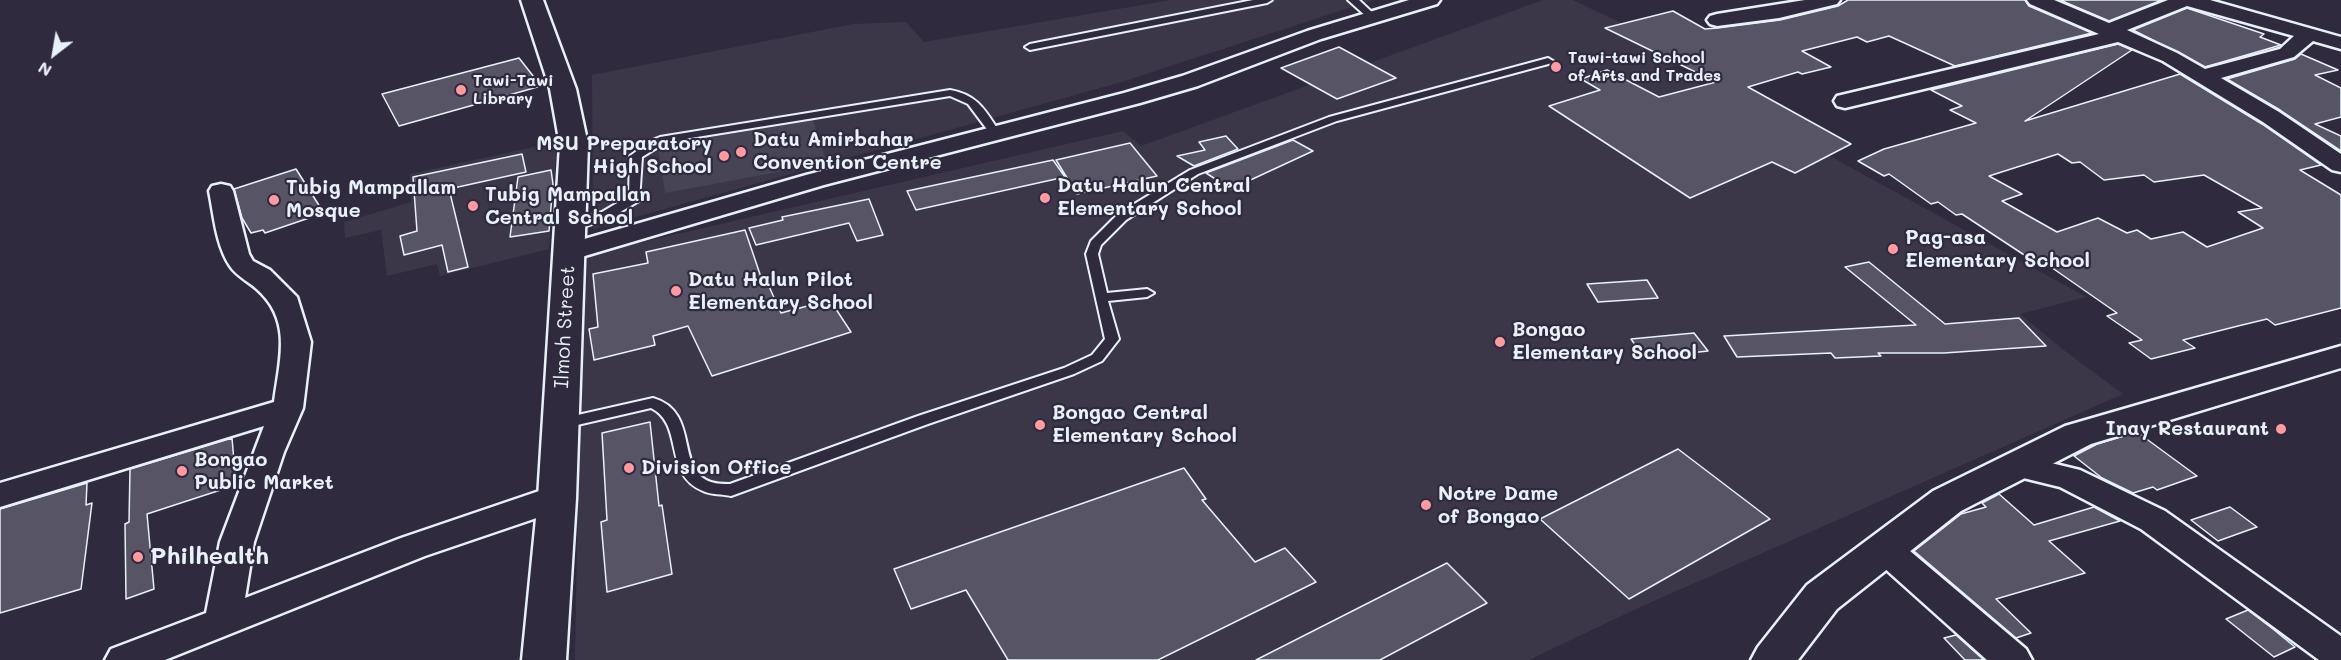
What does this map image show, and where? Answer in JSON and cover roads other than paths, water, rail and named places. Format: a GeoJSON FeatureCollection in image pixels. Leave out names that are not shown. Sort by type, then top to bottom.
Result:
{"type":"FeatureCollection","features":[{"type":"Feature","properties":{"kind":"street","name":"Ilmoh Street"},"geometry":{"type":"LineString","coordinates":[[532,0],[556,64],[572,118],[574,144],[557,498],[548,634],[544,660]]}},
{"type":"Feature","properties":{"kind":"street"},"geometry":{"type":"LineString","coordinates":[[570,240],[700,212],[1190,81],[1270,50],[1371,16],[1430,0]]}},
{"type":"Feature","properties":{"kind":"street"},"geometry":{"type":"LineString","coordinates":[[1717,20],[1779,12],[1830,0]]}},
{"type":"Feature","properties":{"kind":"street"},"geometry":{"type":"LineString","coordinates":[[2037,0],[2115,33],[2204,76],[2341,165]]}},
{"type":"Feature","properties":{"kind":"street"},"geometry":{"type":"LineString","coordinates":[[1845,101],[2115,33],[2187,0],[2265,13],[2309,34],[2341,43]]}},
{"type":"Feature","properties":{"kind":"street"},"geometry":{"type":"LineString","coordinates":[[2204,76],[2287,53],[2309,34]]}},
{"type":"Feature","properties":{"kind":"street"},"geometry":{"type":"LineString","coordinates":[[221,191],[236,254],[243,266],[260,276],[287,303],[297,342],[288,408],[260,472],[237,542],[222,623]]}},
{"type":"Feature","properties":{"kind":"street"},"geometry":{"type":"LineString","coordinates":[[1773,660],[1822,597],[1947,501],[2078,435],[2341,357]]}},
{"type":"Feature","properties":{"kind":"street"},"geometry":{"type":"LineString","coordinates":[[0,495],[288,408]]}},
{"type":"Feature","properties":{"kind":"street"},"geometry":{"type":"LineString","coordinates":[[2018,466],[2069,478],[2153,520],[2341,656]]}},
{"type":"Feature","properties":{"kind":"street"},"geometry":{"type":"LineString","coordinates":[[124,660],[413,547],[557,498]]}},
{"type":"Feature","properties":{"kind":"street"},"geometry":{"type":"LineString","coordinates":[[1886,549],[2013,660]]}},
{"type":"Feature","properties":{"kind":"lane"},"geometry":{"type":"LineString","coordinates":[[1030,47],[1267,0]]}},
{"type":"Feature","properties":{"kind":"lane"},"geometry":{"type":"LineString","coordinates":[[1353,0],[1371,16]]}},
{"type":"Feature","properties":{"kind":"lane"},"geometry":{"type":"LineString","coordinates":[[560,424],[653,404],[661,405],[674,417],[684,463],[695,481],[713,490],[731,490],[903,427],[1069,371],[1097,358],[1112,339],[1092,254],[1095,244],[1122,217],[1194,172],[1333,119],[1548,61]]}},
{"type":"Feature","properties":{"kind":"lane"},"geometry":{"type":"LineString","coordinates":[[570,240],[635,198],[636,156],[664,139],[950,93],[967,96],[975,102],[996,134]]}},
{"type":"Feature","properties":{"kind":"lane"},"geometry":{"type":"LineString","coordinates":[[1101,298],[1147,292]]}},
{"type":"Feature","properties":{"kind":"place","name":"Tawi-tawi School of Arts and Trades"},"geometry":{"type":"Point","coordinates":[1556,67]}},
{"type":"Feature","properties":{"kind":"place","name":"Tawi-Tawi Library"},"geometry":{"type":"Point","coordinates":[461,90]}},
{"type":"Feature","properties":{"kind":"place","name":"Datu Amirbahar Convention Centre"},"geometry":{"type":"Point","coordinates":[741,152]}},
{"type":"Feature","properties":{"kind":"place","name":"MSU Preparatory High School"},"geometry":{"type":"Point","coordinates":[724,156]}},
{"type":"Feature","properties":{"kind":"place","name":"Datu Halun Central Elementary School"},"geometry":{"type":"Point","coordinates":[1045,198]}},
{"type":"Feature","properties":{"kind":"place","name":"Tubig Mampallam Mosque"},"geometry":{"type":"Point","coordinates":[274,200]}},
{"type":"Feature","properties":{"kind":"place","name":"Tubig Mampallan Central School"},"geometry":{"type":"Point","coordinates":[473,206]}},
{"type":"Feature","properties":{"kind":"place","name":"Pag-asa Elementary School"},"geometry":{"type":"Point","coordinates":[1893,249]}},
{"type":"Feature","properties":{"kind":"place","name":"Datu Halun Pilot Elementary School"},"geometry":{"type":"Point","coordinates":[676,291]}},
{"type":"Feature","properties":{"kind":"place","name":"Bongao Elementary School"},"geometry":{"type":"Point","coordinates":[1500,342]}},
{"type":"Feature","properties":{"kind":"place","name":"Bongao Central Elementary School"},"geometry":{"type":"Point","coordinates":[1040,425]}},
{"type":"Feature","properties":{"kind":"place","name":"Inay Restaurant"},"geometry":{"type":"Point","coordinates":[2281,429]}},
{"type":"Feature","properties":{"kind":"place","name":"Division Office"},"geometry":{"type":"Point","coordinates":[629,468]}},
{"type":"Feature","properties":{"kind":"place","name":"Bongao Public Market"},"geometry":{"type":"Point","coordinates":[182,471]}},
{"type":"Feature","properties":{"kind":"place","name":"Notre Dame of Bongao"},"geometry":{"type":"Point","coordinates":[1426,505]}},
{"type":"Feature","properties":{"kind":"place","name":"Philhealth"},"geometry":{"type":"Point","coordinates":[138,557]}}]}
